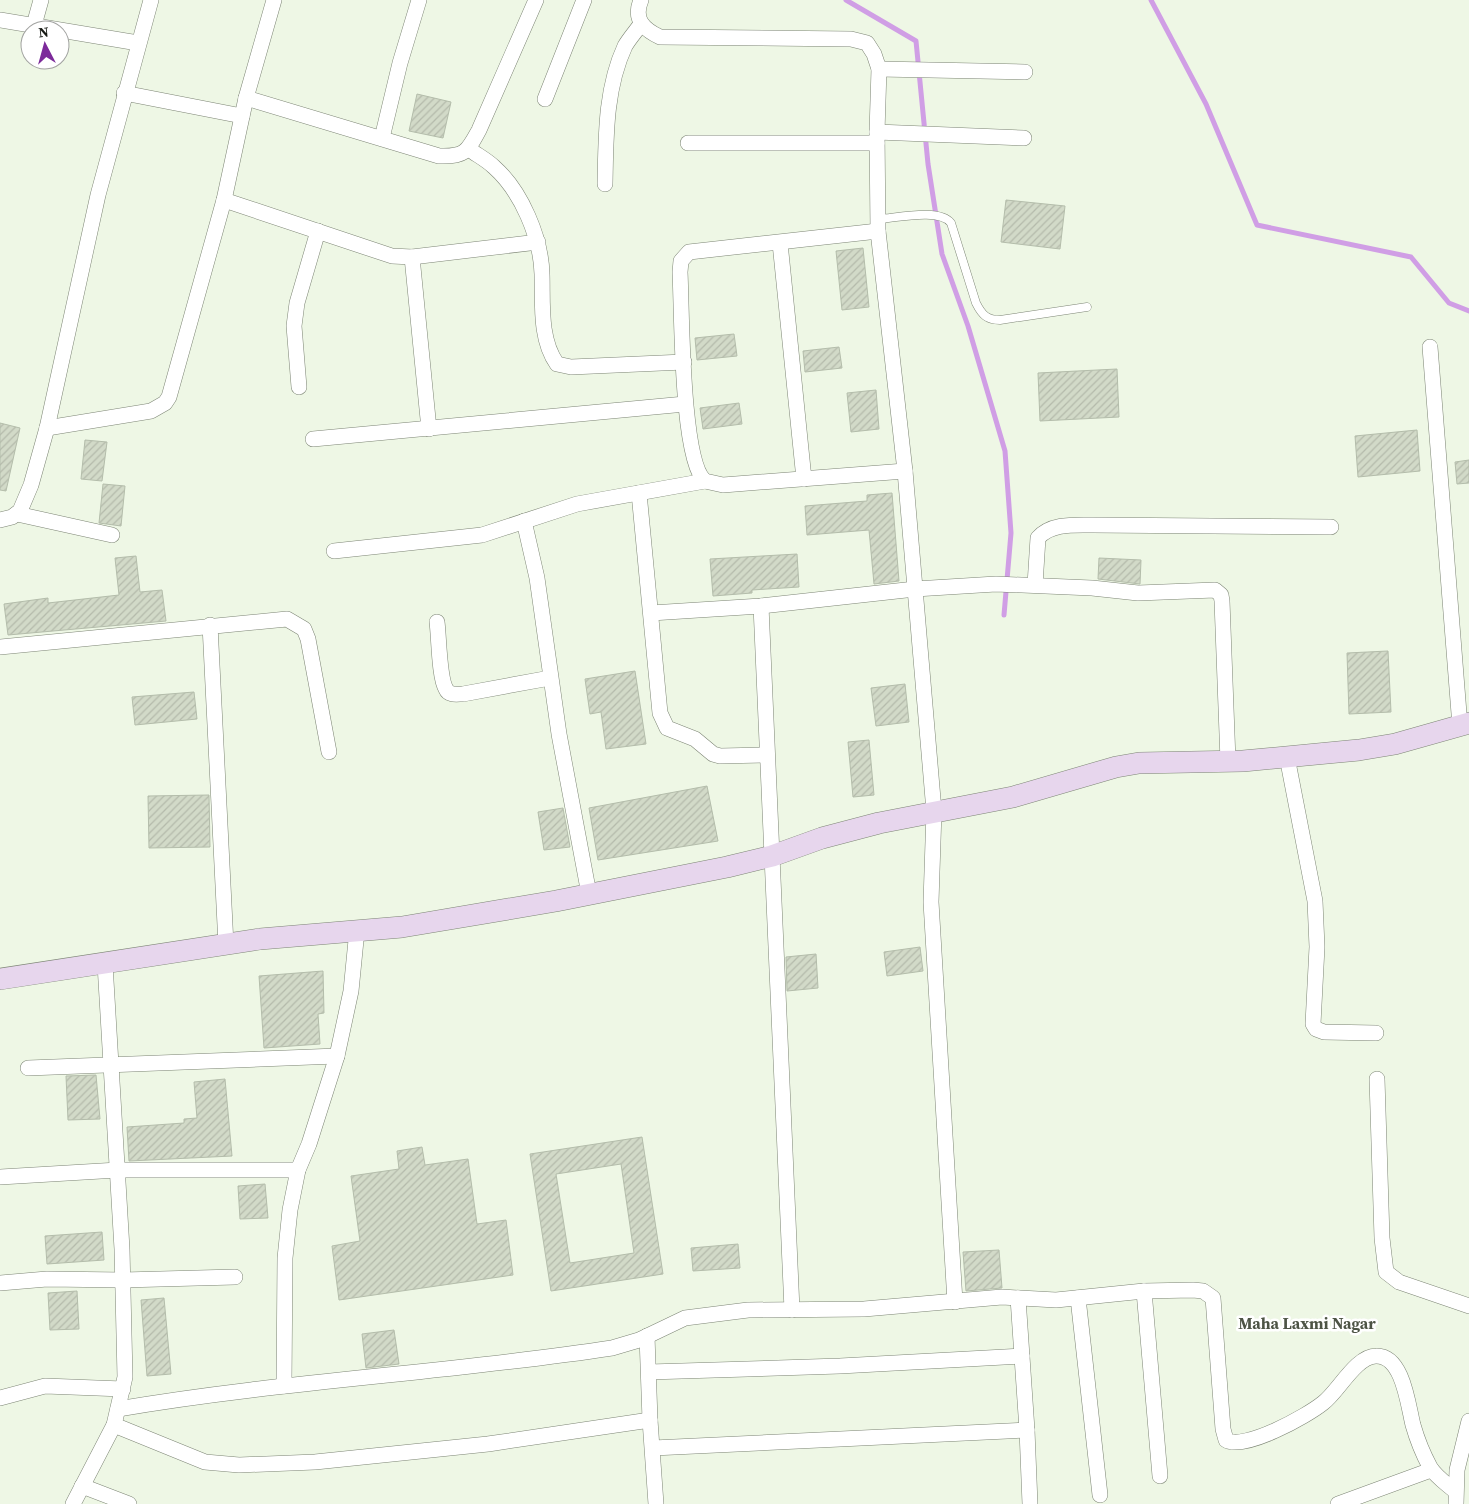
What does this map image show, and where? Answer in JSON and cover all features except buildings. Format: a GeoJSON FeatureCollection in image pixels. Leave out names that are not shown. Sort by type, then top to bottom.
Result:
{"type":"FeatureCollection","features":[{"type":"Feature","properties":{"kind":"street"},"geometry":{"type":"LineString","coordinates":[[35,20],[40,0]]}},
{"type":"Feature","properties":{"kind":"street"},"geometry":{"type":"LineString","coordinates":[[16,514],[31,485],[47,428],[98,195],[124,93],[151,0]]}},
{"type":"Feature","properties":{"kind":"street"},"geometry":{"type":"LineString","coordinates":[[47,428],[137,414],[151,411],[165,403],[172,388],[224,200],[246,98],[274,0]]}},
{"type":"Feature","properties":{"kind":"street"},"geometry":{"type":"LineString","coordinates":[[382,138],[400,63],[419,0]]}},
{"type":"Feature","properties":{"kind":"street"},"geometry":{"type":"LineString","coordinates":[[246,98],[439,156],[457,157],[469,149],[536,0]]}},
{"type":"Feature","properties":{"kind":"street"},"geometry":{"type":"LineString","coordinates":[[545,100],[584,0]]}},
{"type":"Feature","properties":{"kind":"street"},"geometry":{"type":"LineString","coordinates":[[641,0],[637,14],[641,24],[647,30],[660,37],[851,39],[867,43],[874,54],[879,69],[877,138],[878,225],[905,471],[934,811],[931,902],[955,1302]]}},
{"type":"Feature","properties":{"kind":"street"},"geometry":{"type":"LineString","coordinates":[[0,20],[20,23]]}},
{"type":"Feature","properties":{"kind":"street"},"geometry":{"type":"LineString","coordinates":[[605,184],[606,134],[613,84],[625,46],[641,24]]}},
{"type":"Feature","properties":{"kind":"street"},"geometry":{"type":"LineString","coordinates":[[70,31],[138,43]]}},
{"type":"Feature","properties":{"kind":"street"},"geometry":{"type":"LineString","coordinates":[[879,69],[1025,72]]}},
{"type":"Feature","properties":{"kind":"street"},"geometry":{"type":"LineString","coordinates":[[124,93],[242,116]]}},
{"type":"Feature","properties":{"kind":"street"},"geometry":{"type":"LineString","coordinates":[[688,143],[877,138],[911,134],[1024,138]]}},
{"type":"Feature","properties":{"kind":"street"},"geometry":{"type":"LineString","coordinates":[[469,149],[494,167],[510,187],[529,217],[538,242],[546,332],[550,354],[556,364],[571,367],[684,362]]}},
{"type":"Feature","properties":{"kind":"street"},"geometry":{"type":"LineString","coordinates":[[224,200],[392,256],[412,257],[538,242]]}},
{"type":"Feature","properties":{"kind":"street"},"geometry":{"type":"LineString","coordinates":[[705,481],[695,469],[685,404],[681,261],[688,252],[780,243],[878,225]]}},
{"type":"Feature","properties":{"kind":"street"},"geometry":{"type":"LineString","coordinates":[[299,387],[294,326],[297,303],[318,231]]}},
{"type":"Feature","properties":{"kind":"street"},"geometry":{"type":"LineString","coordinates":[[780,243],[804,479]]}},
{"type":"Feature","properties":{"kind":"street"},"geometry":{"type":"LineString","coordinates":[[412,257],[429,429]]}},
{"type":"Feature","properties":{"kind":"street"},"geometry":{"type":"LineString","coordinates":[[0,979],[312,933],[445,920],[589,894],[772,856],[841,833],[934,811],[1013,797],[1094,772],[1124,765],[1228,761],[1358,750],[1395,744],[1464,725],[1430,346]]}},
{"type":"Feature","properties":{"kind":"street"},"geometry":{"type":"LineString","coordinates":[[313,439],[685,404]]}},
{"type":"Feature","properties":{"kind":"street"},"geometry":{"type":"LineString","coordinates":[[334,552],[469,538],[503,529],[577,504],[705,481],[723,485],[905,471]]}},
{"type":"Feature","properties":{"kind":"street"},"geometry":{"type":"LineString","coordinates":[[639,493],[660,713],[664,724],[672,731],[695,739],[713,754],[720,756],[768,756]]}},
{"type":"Feature","properties":{"kind":"street"},"geometry":{"type":"LineString","coordinates":[[0,520],[16,514],[112,535]]}},
{"type":"Feature","properties":{"kind":"street"},"geometry":{"type":"LineString","coordinates":[[524,521],[537,578],[550,678],[589,894]]}},
{"type":"Feature","properties":{"kind":"street"},"geometry":{"type":"LineString","coordinates":[[1035,585],[1038,538],[1042,533],[1056,527],[1093,525],[1331,527]]}},
{"type":"Feature","properties":{"kind":"street"},"geometry":{"type":"LineString","coordinates":[[651,614],[761,606],[915,589],[996,584],[1092,588],[1138,593],[1205,589],[1218,591],[1222,601],[1228,761]]}},
{"type":"Feature","properties":{"kind":"street"},"geometry":{"type":"LineString","coordinates":[[761,606],[792,1310]]}},
{"type":"Feature","properties":{"kind":"street"},"geometry":{"type":"LineString","coordinates":[[0,647],[277,618],[296,622],[304,629],[308,639],[329,752]]}},
{"type":"Feature","properties":{"kind":"street"},"geometry":{"type":"LineString","coordinates":[[437,622],[443,679],[446,690],[452,694],[550,678]]}},
{"type":"Feature","properties":{"kind":"street"},"geometry":{"type":"LineString","coordinates":[[210,625],[226,945]]}},
{"type":"Feature","properties":{"kind":"street"},"geometry":{"type":"LineString","coordinates":[[1287,757],[1315,902],[1317,947],[1313,1024],[1316,1029],[1324,1032],[1376,1033]]}},
{"type":"Feature","properties":{"kind":"street"},"geometry":{"type":"LineString","coordinates":[[284,1386],[285,1258],[290,1210],[298,1170],[309,1144],[337,1056],[351,991],[357,930]]}},
{"type":"Feature","properties":{"kind":"street"},"geometry":{"type":"LineString","coordinates":[[74,1504],[114,1425],[123,1389],[125,1361],[118,1170],[105,964]]}},
{"type":"Feature","properties":{"kind":"street"},"geometry":{"type":"LineString","coordinates":[[28,1068],[337,1056]]}},
{"type":"Feature","properties":{"kind":"street"},"geometry":{"type":"LineString","coordinates":[[1377,1079],[1382,1238],[1386,1272],[1399,1282],[1469,1306]]}},
{"type":"Feature","properties":{"kind":"street"},"geometry":{"type":"LineString","coordinates":[[0,1177],[118,1170],[298,1170]]}},
{"type":"Feature","properties":{"kind":"street"},"geometry":{"type":"LineString","coordinates":[[0,1283],[47,1279],[123,1280],[235,1277]]}},
{"type":"Feature","properties":{"kind":"street"},"geometry":{"type":"LineString","coordinates":[[118,1409],[207,1394],[589,1352],[627,1344],[685,1318],[748,1310],[864,1309],[1018,1298],[1078,1298],[1144,1291],[1193,1290],[1203,1291],[1212,1298],[1222,1429],[1224,1437],[1230,1442],[1246,1442],[1324,1403],[1362,1361],[1377,1356],[1391,1362],[1403,1382],[1414,1427],[1432,1470],[1455,1497]]}},
{"type":"Feature","properties":{"kind":"street"},"geometry":{"type":"LineString","coordinates":[[1144,1291],[1160,1476]]}},
{"type":"Feature","properties":{"kind":"street"},"geometry":{"type":"LineString","coordinates":[[1018,1298],[1030,1504]]}},
{"type":"Feature","properties":{"kind":"street"},"geometry":{"type":"LineString","coordinates":[[1078,1298],[1100,1495]]}},
{"type":"Feature","properties":{"kind":"street"},"geometry":{"type":"LineString","coordinates":[[648,1336],[650,1420],[656,1504]]}},
{"type":"Feature","properties":{"kind":"street"},"geometry":{"type":"LineString","coordinates":[[648,1372],[840,1366],[1022,1356]]}},
{"type":"Feature","properties":{"kind":"street"},"geometry":{"type":"LineString","coordinates":[[0,1398],[45,1386],[123,1389]]}},
{"type":"Feature","properties":{"kind":"street"},"geometry":{"type":"LineString","coordinates":[[114,1425],[205,1462],[239,1465],[315,1462],[479,1445],[650,1420]]}},
{"type":"Feature","properties":{"kind":"street"},"geometry":{"type":"LineString","coordinates":[[1455,1497],[1466,1446],[1469,1421]]}},
{"type":"Feature","properties":{"kind":"street"},"geometry":{"type":"LineString","coordinates":[[653,1448],[1027,1430]]}},
{"type":"Feature","properties":{"kind":"street"},"geometry":{"type":"LineString","coordinates":[[1338,1504],[1432,1470]]}},
{"type":"Feature","properties":{"kind":"street"},"geometry":{"type":"LineString","coordinates":[[82,1486],[129,1504]]}},
{"type":"Feature","properties":{"kind":"lane"},"geometry":{"type":"LineString","coordinates":[[878,225],[922,215],[940,215],[951,223],[976,303],[982,314],[990,320],[1087,307]]}},
{"type":"Feature","properties":{"kind":"waterway"},"geometry":{"type":"LineString","coordinates":[[846,0],[916,41],[928,164],[942,254],[968,326],[1005,451],[1011,533],[1004,615]]}},
{"type":"Feature","properties":{"kind":"waterway"},"geometry":{"type":"LineString","coordinates":[[1151,0],[1206,104],[1257,225],[1411,257],[1449,303],[1469,311]]}},
{"type":"Feature","properties":{"kind":"district","name":"Maha Laxmi Nagar"},"geometry":{"type":"Point","coordinates":[1307,1323]}}]}
